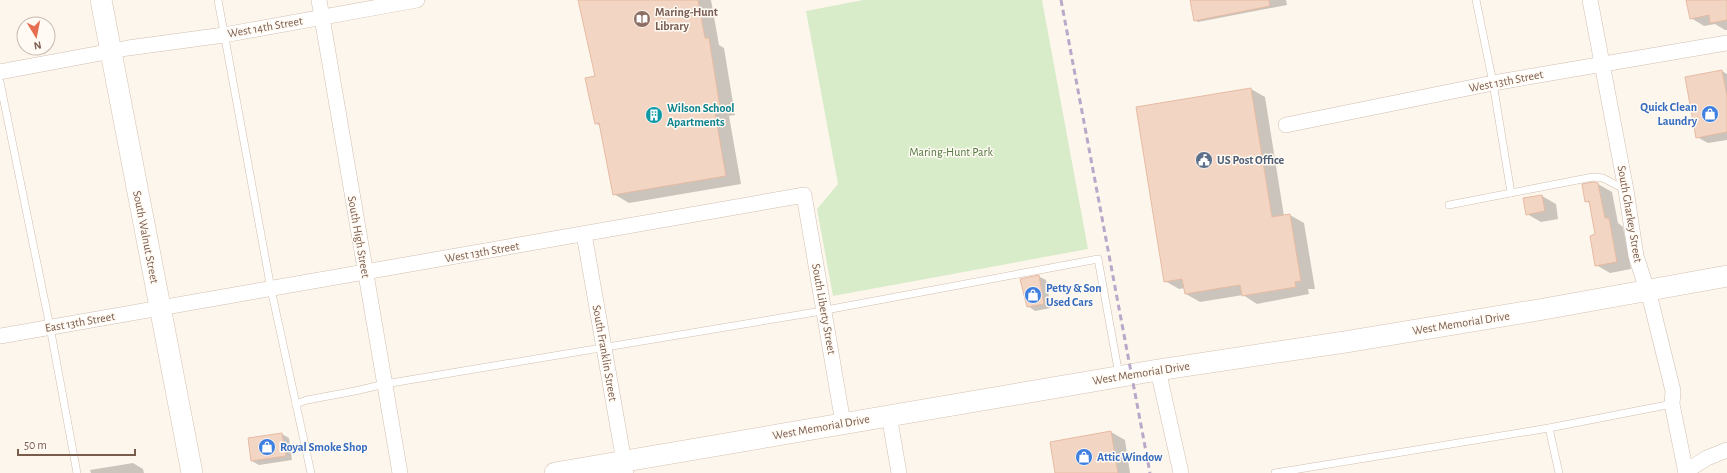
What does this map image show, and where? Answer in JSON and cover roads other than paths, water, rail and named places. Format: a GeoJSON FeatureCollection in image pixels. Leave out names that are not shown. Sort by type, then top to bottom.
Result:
{"type":"FeatureCollection","features":[{"type":"Feature","properties":{"kind":"main road","name":"South Walnut Street"},"geometry":{"type":"LineString","coordinates":[[101,0],[192,473]]}},
{"type":"Feature","properties":{"kind":"main road","name":"West Memorial Drive"},"geometry":{"type":"LineString","coordinates":[[555,473],[625,467],[889,415],[1158,370],[1352,341],[1544,309],[1727,276]]}},
{"type":"Feature","properties":{"kind":"street","name":"South High Street"},"geometry":{"type":"LineString","coordinates":[[319,0],[400,473]]}},
{"type":"Feature","properties":{"kind":"street","name":"West 14th Street"},"geometry":{"type":"LineString","coordinates":[[0,72],[111,52],[224,35],[418,0]]}},
{"type":"Feature","properties":{"kind":"street","name":"South Gharkey Street"},"geometry":{"type":"LineString","coordinates":[[1590,0],[1626,190],[1636,256],[1647,290],[1673,392],[1672,404],[1686,472]]}},
{"type":"Feature","properties":{"kind":"street","name":"West 13th Street"},"geometry":{"type":"LineString","coordinates":[[1286,125],[1493,83],[1602,63],[1727,43]]}},
{"type":"Feature","properties":{"kind":"street","name":"West 13th Street"},"geometry":{"type":"LineString","coordinates":[[160,308],[804,195]]}},
{"type":"Feature","properties":{"kind":"street","name":"South Liberty Street"},"geometry":{"type":"LineString","coordinates":[[804,195],[843,423]]}},
{"type":"Feature","properties":{"kind":"street","name":"South Franklin Street"},"geometry":{"type":"LineString","coordinates":[[584,234],[625,467]]}},
{"type":"Feature","properties":{"kind":"street","name":"East 13th Street"},"geometry":{"type":"LineString","coordinates":[[0,336],[160,308]]}},
{"type":"Feature","properties":{"kind":"street"},"geometry":{"type":"LineString","coordinates":[[1158,370],[1180,473]]}},
{"type":"Feature","properties":{"kind":"street"},"geometry":{"type":"LineString","coordinates":[[889,415],[899,473]]}},
{"type":"Feature","properties":{"kind":"street"},"geometry":{"type":"LineString","coordinates":[[1686,472],[1707,458],[1727,450]]}},
{"type":"Feature","properties":{"kind":"lane"},"geometry":{"type":"LineString","coordinates":[[218,0],[271,289],[310,473]]}},
{"type":"Feature","properties":{"kind":"lane"},"geometry":{"type":"LineString","coordinates":[[1476,0],[1493,83],[1511,193]]}},
{"type":"Feature","properties":{"kind":"lane"},"geometry":{"type":"LineString","coordinates":[[0,82],[50,328],[77,473]]}},
{"type":"Feature","properties":{"kind":"lane"},"geometry":{"type":"LineString","coordinates":[[1450,205],[1593,177],[1603,178],[1626,190]]}},
{"type":"Feature","properties":{"kind":"lane"},"geometry":{"type":"LineString","coordinates":[[296,404],[307,400],[384,384],[824,311],[1098,259],[1120,377]]}},
{"type":"Feature","properties":{"kind":"lane"},"geometry":{"type":"LineString","coordinates":[[1275,473],[1549,428],[1672,404]]}},
{"type":"Feature","properties":{"kind":"lane"},"geometry":{"type":"LineString","coordinates":[[1549,428],[1559,473]]}},
{"type":"Feature","properties":{"kind":"railway"},"geometry":{"type":"LineString","coordinates":[[1061,0],[1150,473]]}},
{"type":"Feature","properties":{"kind":"place","name":"Maring-Hunt Library"},"geometry":{"type":"Point","coordinates":[642,19]}},
{"type":"Feature","properties":{"kind":"place","name":"Quick Clean Laundry"},"geometry":{"type":"Point","coordinates":[1710,114]}},
{"type":"Feature","properties":{"kind":"place","name":"Wilson School Apartments"},"geometry":{"type":"Point","coordinates":[654,115]}},
{"type":"Feature","properties":{"kind":"place","name":"US Post Office"},"geometry":{"type":"Point","coordinates":[1204,160]}},
{"type":"Feature","properties":{"kind":"place","name":"Petty & Son Used Cars"},"geometry":{"type":"Point","coordinates":[1033,295]}},
{"type":"Feature","properties":{"kind":"place","name":"Royal Smoke Shop"},"geometry":{"type":"Point","coordinates":[267,447]}},
{"type":"Feature","properties":{"kind":"place","name":"Attic Window"},"geometry":{"type":"Point","coordinates":[1084,457]}},
{"type":"Feature","properties":{"kind":"park label","name":"Maring-Hunt Park"},"geometry":{"type":"Point","coordinates":[951,152]}}]}
